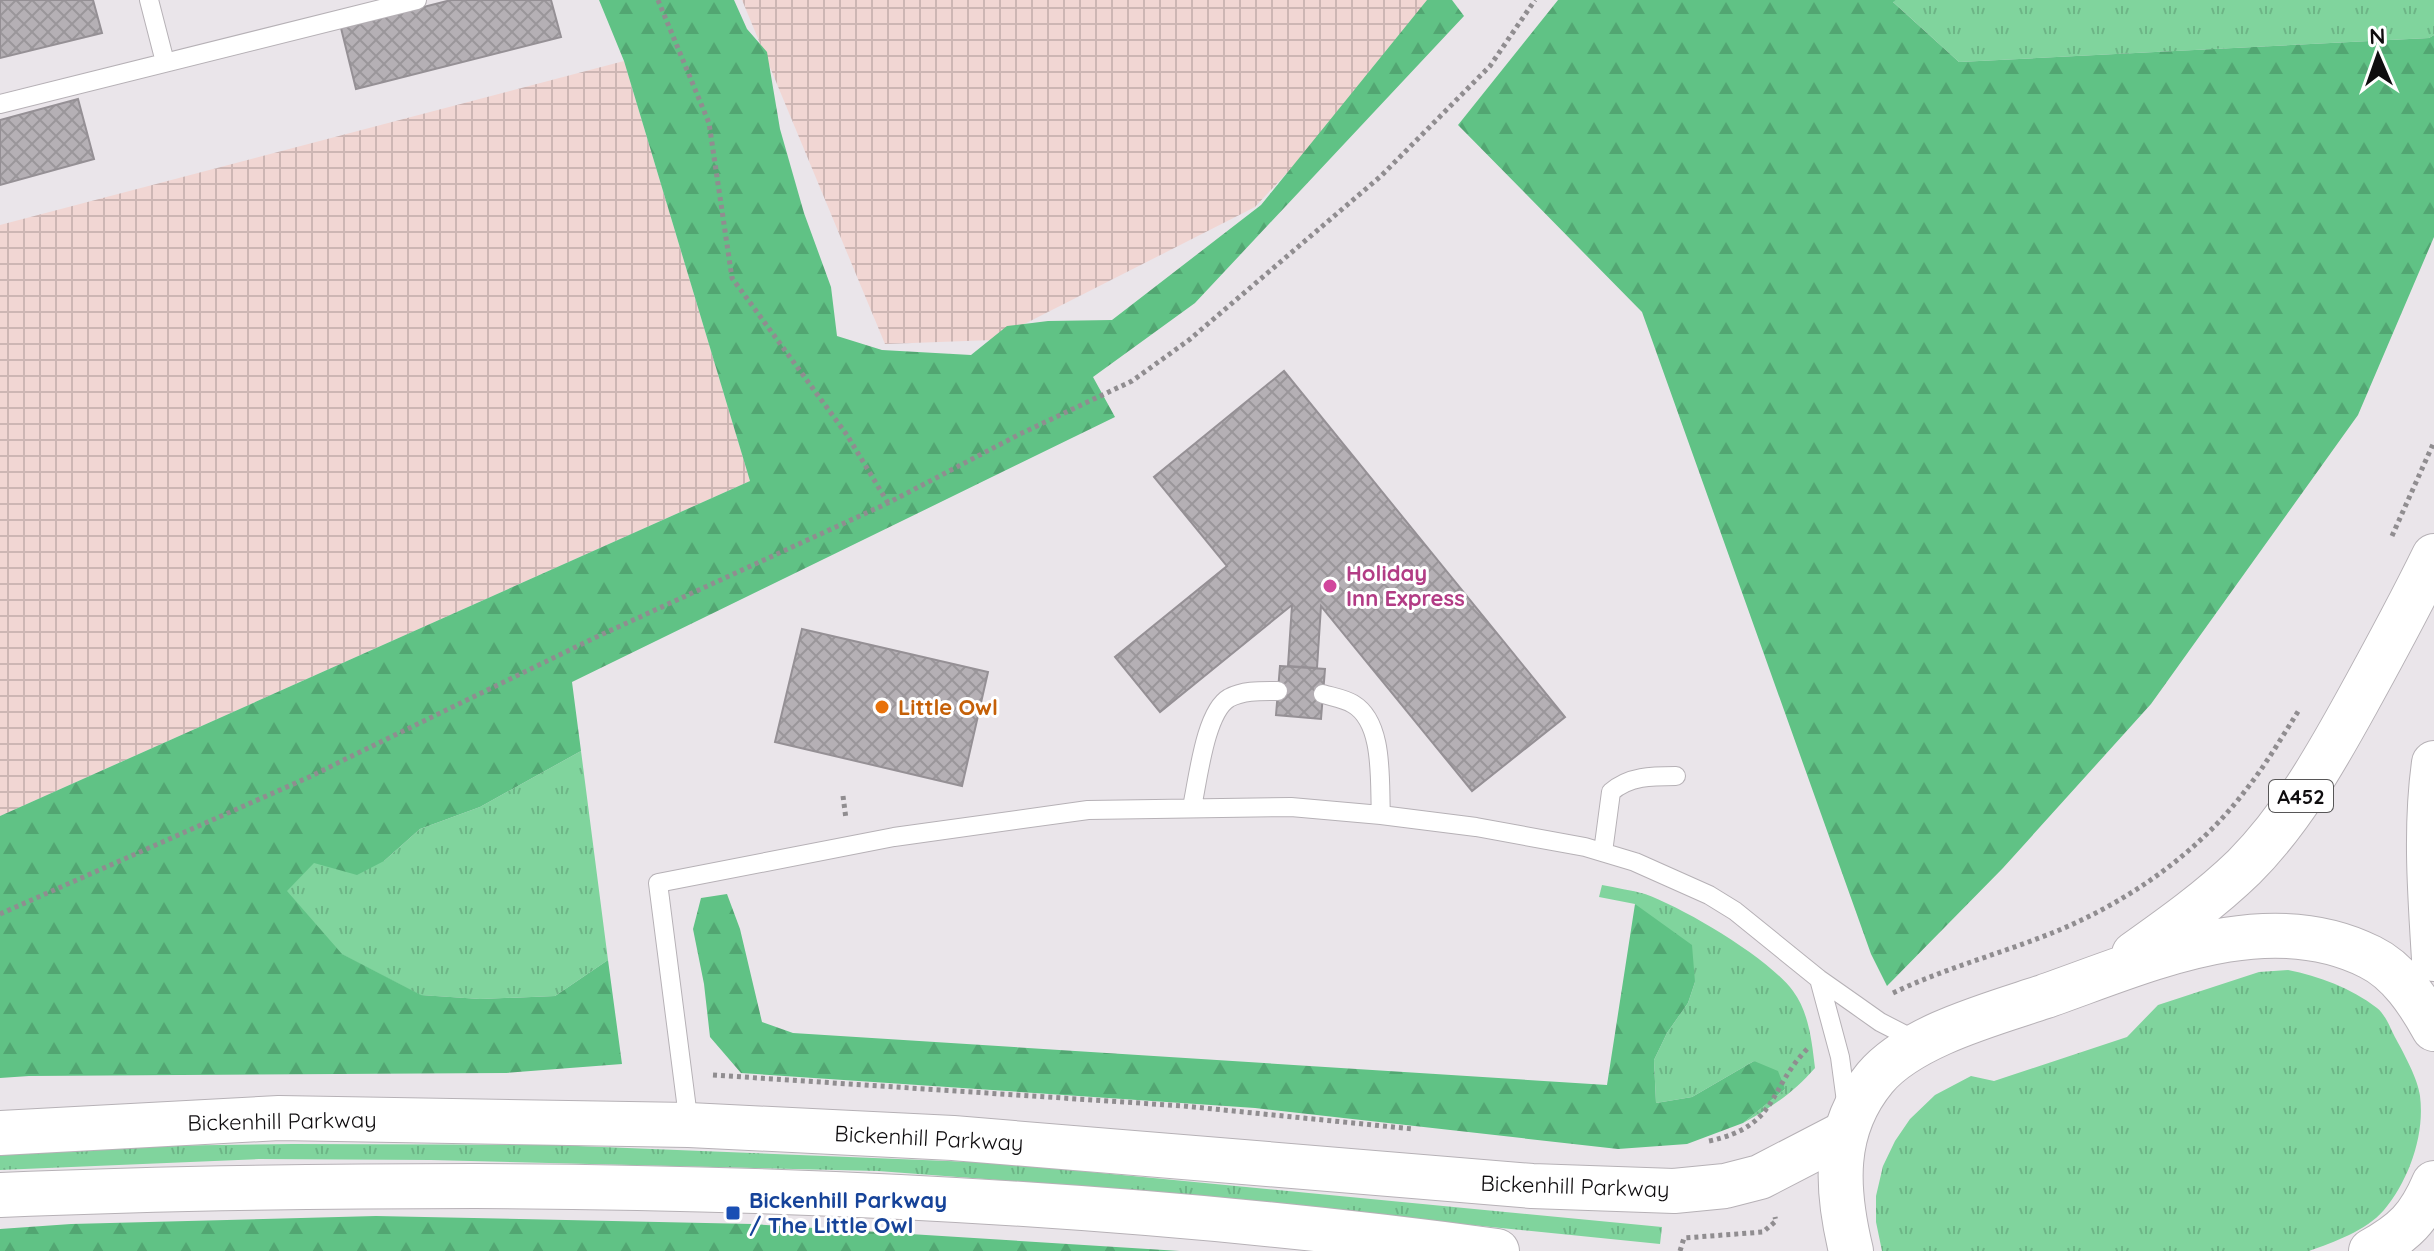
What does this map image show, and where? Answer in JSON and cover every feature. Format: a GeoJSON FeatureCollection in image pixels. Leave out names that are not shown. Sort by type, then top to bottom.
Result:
{"type":"FeatureCollection","features":[{"type":"Feature","properties":{"kind":"main road","name":"A452"},"geometry":{"type":"LineString","coordinates":[[2099,978],[2197,909],[2244,866],[2278,828],[2333,745],[2401,623],[2434,556]]}},
{"type":"Feature","properties":{"kind":"main road"},"geometry":{"type":"LineString","coordinates":[[2434,763],[2429,840],[2434,959]]}},
{"type":"Feature","properties":{"kind":"main road"},"geometry":{"type":"LineString","coordinates":[[1851,1251],[1841,1207],[1840,1182],[1847,1127],[1877,1076],[1888,1066],[1921,1043],[1971,1021],[2212,943],[2274,934],[2324,942],[2372,957],[2409,991],[2434,1029]]}},
{"type":"Feature","properties":{"kind":"main road","name":"Bickenhill Parkway"},"geometry":{"type":"LineString","coordinates":[[0,1133],[279,1118],[689,1125],[969,1139],[1492,1183],[1636,1191],[1710,1188],[1760,1177],[1788,1165],[1847,1127]]}},
{"type":"Feature","properties":{"kind":"main road"},"geometry":{"type":"LineString","coordinates":[[2371,1251],[2393,1239],[2412,1223],[2434,1183]]}},
{"type":"Feature","properties":{"kind":"main road"},"geometry":{"type":"LineString","coordinates":[[0,1195],[264,1186],[575,1187],[896,1195],[1213,1220],[1497,1251]]}},
{"type":"Feature","properties":{"kind":"lane"},"geometry":{"type":"LineString","coordinates":[[149,0],[165,62]]}},
{"type":"Feature","properties":{"kind":"lane"},"geometry":{"type":"LineString","coordinates":[[0,104],[417,0]]}},
{"type":"Feature","properties":{"kind":"lane"},"geometry":{"type":"LineString","coordinates":[[1192,807],[1217,708],[1229,698],[1246,692],[1278,691]]}},
{"type":"Feature","properties":{"kind":"lane"},"geometry":{"type":"LineString","coordinates":[[1323,694],[1352,703],[1365,713],[1377,745],[1381,815]]}},
{"type":"Feature","properties":{"kind":"lane"},"geometry":{"type":"LineString","coordinates":[[1603,852],[1611,792],[1622,783],[1651,776],[1676,776]]}},
{"type":"Feature","properties":{"kind":"lane"},"geometry":{"type":"LineString","coordinates":[[689,1125],[658,883],[894,837],[1088,810],[1291,807],[1476,827],[1603,852],[1635,862],[1709,895],[1735,911],[1819,979],[1871,1015],[1921,1043]]}},
{"type":"Feature","properties":{"kind":"lane"},"geometry":{"type":"LineString","coordinates":[[1819,979],[1840,1057],[1847,1127]]}},
{"type":"Feature","properties":{"kind":"path"},"geometry":{"type":"LineString","coordinates":[[658,0],[709,123],[732,278],[847,435],[888,503]]}},
{"type":"Feature","properties":{"kind":"path"},"geometry":{"type":"LineString","coordinates":[[0,914],[307,778],[592,639],[888,503],[1020,434],[1132,381],[1189,340],[1381,176],[1490,66],[1535,0]]}},
{"type":"Feature","properties":{"kind":"path"},"geometry":{"type":"LineString","coordinates":[[2386,549],[2434,442]]}},
{"type":"Feature","properties":{"kind":"path"},"geometry":{"type":"LineString","coordinates":[[1871,1015],[1893,993],[2057,931],[2095,914],[2137,889],[2208,835],[2245,792],[2305,700]]}},
{"type":"Feature","properties":{"kind":"path"},"geometry":{"type":"LineString","coordinates":[[1702,1142],[1735,1134],[1751,1126],[1764,1114],[1799,1057],[1819,1037],[1835,1035]]}},
{"type":"Feature","properties":{"kind":"path"},"geometry":{"type":"LineString","coordinates":[[683,1073],[1170,1105],[1426,1130]]}},
{"type":"Feature","properties":{"kind":"shaded area"},"geometry":{"type":"Polygon","coordinates":[[[742,0],[1445,0],[1440,9],[1255,207],[993,340],[885,344],[742,0]]]}},
{"type":"Feature","properties":{"kind":"shaded area"},"geometry":{"type":"Polygon","coordinates":[[[624,61],[750,481],[0,816],[0,225],[624,61]]]}},
{"type":"Feature","properties":{"kind":"green space"},"geometry":{"type":"Polygon","coordinates":[[[599,0],[734,0],[747,29],[767,52],[780,129],[804,213],[831,287],[837,336],[882,350],[971,355],[1007,326],[1048,321],[1112,320],[1261,205],[1427,0],[1452,0],[1464,16],[1195,303],[1093,377],[1115,417],[572,682],[581,751],[480,807],[420,829],[384,861],[357,875],[314,863],[287,891],[342,954],[421,995],[480,999],[555,996],[608,960],[622,1064],[506,1073],[0,1078],[0,816],[750,481],[624,61],[599,0]]]}},
{"type":"Feature","properties":{"kind":"green space"},"geometry":{"type":"Polygon","coordinates":[[[1558,0],[1896,0],[1893,2],[1959,62],[2429,38],[2434,35],[2434,237],[2358,415],[2151,704],[2003,868],[1887,986],[1871,954],[1642,312],[1458,125],[1558,0]]]}},
{"type":"Feature","properties":{"kind":"green space"},"geometry":{"type":"Polygon","coordinates":[[[2434,0],[2434,35],[2429,38],[1959,62],[1892,1],[2434,0]]]}},
{"type":"Feature","properties":{"kind":"green space"},"geometry":{"type":"Polygon","coordinates":[[[581,751],[608,960],[555,996],[480,999],[420,995],[341,954],[286,891],[314,862],[384,861],[420,829],[480,807],[581,751]]]}},
{"type":"Feature","properties":{"kind":"green space"},"geometry":{"type":"Polygon","coordinates":[[[1602,885],[1662,901],[1725,935],[1765,964],[1793,991],[1803,1008],[1815,1068],[1782,1099],[1743,1123],[1785,1089],[1754,1061],[1692,1097],[1656,1103],[1654,1060],[1667,1033],[1688,1003],[1695,982],[1635,904],[1599,897],[1602,885]]]}},
{"type":"Feature","properties":{"kind":"green space"},"geometry":{"type":"Polygon","coordinates":[[[727,894],[740,929],[762,1022],[793,1033],[1607,1085],[1635,904],[1692,945],[1695,982],[1688,1003],[1667,1033],[1654,1060],[1656,1103],[1692,1097],[1754,1061],[1778,1071],[1785,1089],[1743,1123],[1687,1144],[1618,1149],[1255,1108],[741,1073],[710,1037],[693,929],[701,898],[727,894]]]}},
{"type":"Feature","properties":{"kind":"green space"},"geometry":{"type":"Polygon","coordinates":[[[2288,970],[2334,984],[2377,1008],[2388,1023],[2417,1082],[2420,1126],[2408,1171],[2384,1210],[2368,1224],[2309,1251],[1882,1251],[1876,1222],[1876,1196],[1883,1166],[1910,1119],[1935,1095],[1971,1076],[1994,1081],[2127,1037],[2158,1005],[2259,972],[2288,970]]]}},
{"type":"Feature","properties":{"kind":"green space"},"geometry":{"type":"Polygon","coordinates":[[[553,1145],[997,1163],[1662,1227],[1660,1244],[1092,1187],[878,1171],[259,1159],[0,1170],[0,1155],[147,1146],[553,1145]]]}},
{"type":"Feature","properties":{"kind":"green space"},"geometry":{"type":"Polygon","coordinates":[[[376,1216],[752,1224],[1180,1251],[0,1251],[0,1229],[71,1224],[376,1216]]]}},
{"type":"Feature","properties":{"kind":"building"},"geometry":{"type":"Polygon","coordinates":[[[0,0],[93,0],[102,33],[0,58],[0,0]]]}},
{"type":"Feature","properties":{"kind":"building"},"geometry":{"type":"Polygon","coordinates":[[[451,0],[551,0],[561,37],[356,89],[341,28],[451,0]]]}},
{"type":"Feature","properties":{"kind":"building"},"geometry":{"type":"Polygon","coordinates":[[[78,99],[94,159],[0,185],[0,120],[78,99]]]}},
{"type":"Feature","properties":{"kind":"building","name":"Holiday Inn Express"},"geometry":{"type":"Polygon","coordinates":[[[1284,371],[1565,717],[1472,791],[1321,606],[1317,668],[1288,666],[1292,605],[1160,712],[1115,657],[1227,566],[1154,477],[1284,371]]]}},
{"type":"Feature","properties":{"kind":"building","name":"Little Owl"},"geometry":{"type":"Polygon","coordinates":[[[802,629],[988,672],[962,786],[775,742],[802,629]]]}},
{"type":"Feature","properties":{"kind":"building"},"geometry":{"type":"Polygon","coordinates":[[[1280,666],[1325,669],[1321,719],[1276,715],[1280,666]]]}},
{"type":"Feature","properties":{"kind":"place","name":"Holiday Inn Express"},"geometry":{"type":"Point","coordinates":[1330,586]}},
{"type":"Feature","properties":{"kind":"place","name":"Little Owl"},"geometry":{"type":"Point","coordinates":[882,707]}},
{"type":"Feature","properties":{"kind":"place","name":"Bickenhill Parkway / The Little Owl"},"geometry":{"type":"Point","coordinates":[733,1213]}}]}
